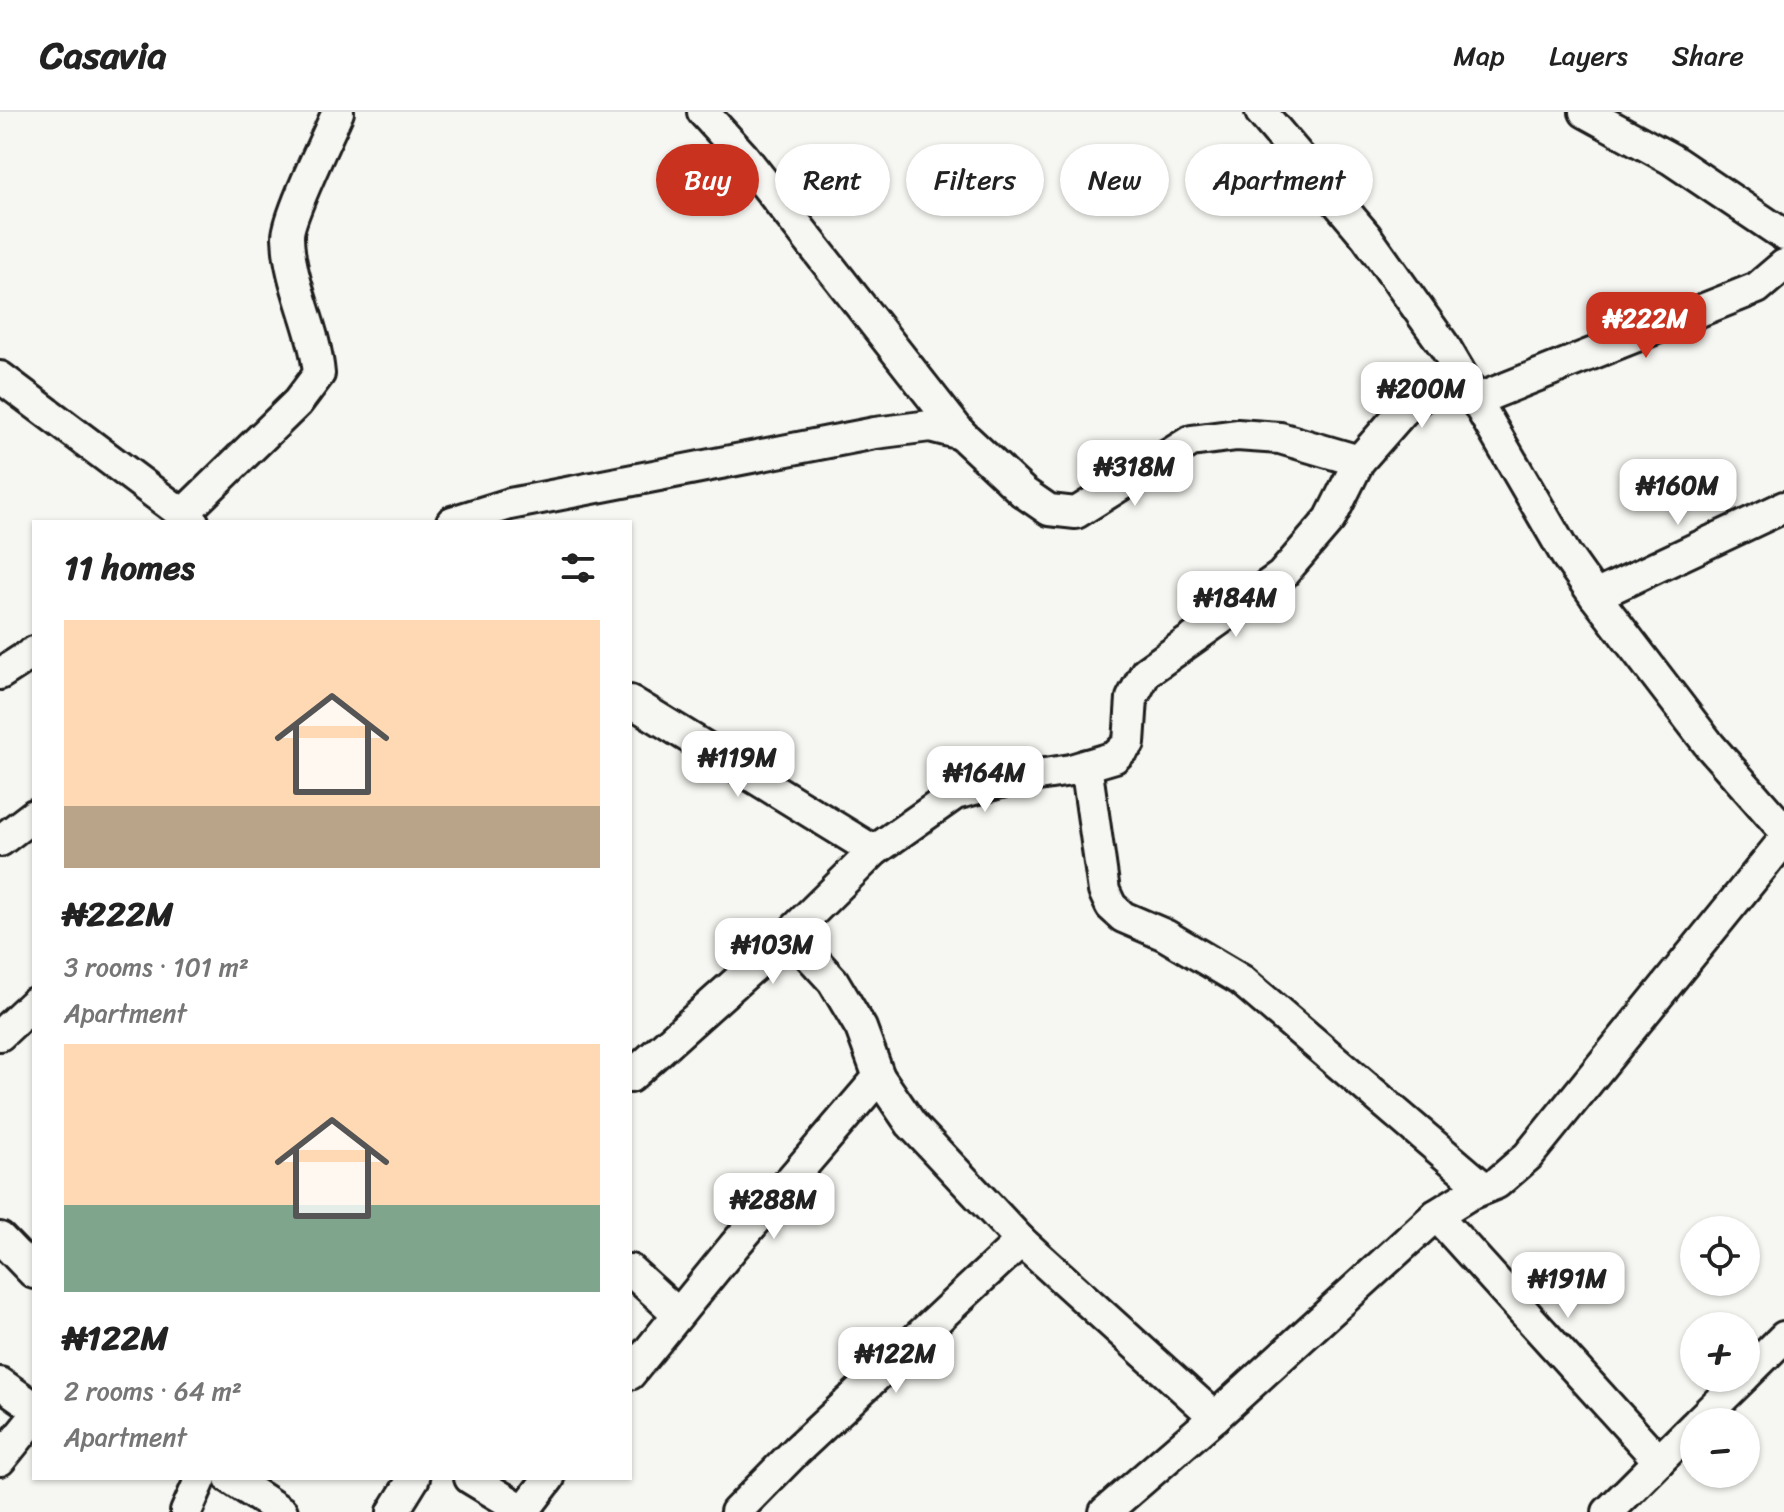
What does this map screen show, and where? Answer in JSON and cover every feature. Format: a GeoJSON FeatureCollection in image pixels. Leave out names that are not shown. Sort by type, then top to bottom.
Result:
{"type":"FeatureCollection","features":[{"type":"Feature","properties":{"kind":"street"},"geometry":{"type":"LineString","coordinates":[[0,377],[188,518],[298,402],[319,374],[317,351],[290,264],[287,233],[338,112]]}},
{"type":"Feature","properties":{"kind":"street"},"geometry":{"type":"LineString","coordinates":[[703,112],[743,156],[961,434],[1023,492],[1049,510],[1076,513],[1191,441],[1237,435],[1280,438],[1359,461]]}},
{"type":"Feature","properties":{"kind":"street"},"geometry":{"type":"LineString","coordinates":[[1261,112],[1366,236],[1445,347],[1566,555],[1595,596],[1710,746],[1784,830]]}},
{"type":"Feature","properties":{"kind":"street"},"geometry":{"type":"LineString","coordinates":[[1585,112],[1671,159],[1784,235]]}},
{"type":"Feature","properties":{"kind":"street"},"geometry":{"type":"LineString","coordinates":[[1476,400],[1757,288],[1784,265]]}},
{"type":"Feature","properties":{"kind":"street"},"geometry":{"type":"LineString","coordinates":[[632,1075],[790,934],[874,851],[955,794],[1115,757],[1129,743],[1132,698],[1146,672],[1281,576],[1330,519],[1359,461],[1403,411],[1457,368]]}},
{"type":"Feature","properties":{"kind":"street"},"geometry":{"type":"LineString","coordinates":[[458,520],[510,504],[875,433],[930,426],[961,434]]}},
{"type":"Feature","properties":{"kind":"street"},"geometry":{"type":"LineString","coordinates":[[1595,596],[1784,507]]}},
{"type":"Feature","properties":{"kind":"street"},"geometry":{"type":"LineString","coordinates":[[0,674],[32,653]]}},
{"type":"Feature","properties":{"kind":"street"},"geometry":{"type":"LineString","coordinates":[[632,702],[874,851]]}},
{"type":"Feature","properties":{"kind":"street"},"geometry":{"type":"LineString","coordinates":[[1086,765],[1104,891],[1111,906],[1123,917],[1165,935],[1241,980],[1484,1188]]}},
{"type":"Feature","properties":{"kind":"street"},"geometry":{"type":"LineString","coordinates":[[0,841],[32,817]]}},
{"type":"Feature","properties":{"kind":"street"},"geometry":{"type":"LineString","coordinates":[[1105,1512],[1215,1417],[1436,1215],[1497,1183],[1528,1156],[1784,840]]}},
{"type":"Feature","properties":{"kind":"street"},"geometry":{"type":"LineString","coordinates":[[790,934],[833,981],[861,1028],[879,1077],[911,1124],[1021,1241],[1215,1417]]}},
{"type":"Feature","properties":{"kind":"street"},"geometry":{"type":"LineString","coordinates":[[632,1372],[879,1077]]}},
{"type":"Feature","properties":{"kind":"street"},"geometry":{"type":"LineString","coordinates":[[1436,1215],[1659,1461]]}},
{"type":"Feature","properties":{"kind":"street"},"geometry":{"type":"LineString","coordinates":[[736,1512],[797,1450],[1021,1241]]}},
{"type":"Feature","properties":{"kind":"street"},"geometry":{"type":"LineString","coordinates":[[632,1272],[678,1314]]}},
{"type":"Feature","properties":{"kind":"street"},"geometry":{"type":"LineString","coordinates":[[1760,1360],[1784,1337]]}},
{"type":"Feature","properties":{"kind":"street"},"geometry":{"type":"LineString","coordinates":[[0,1383],[32,1406]]}},
{"type":"Feature","properties":{"kind":"street"},"geometry":{"type":"LineString","coordinates":[[1712,1408],[1728,1392]]}},
{"type":"Feature","properties":{"kind":"street"},"geometry":{"type":"LineString","coordinates":[[0,1460],[32,1420]]}},
{"type":"Feature","properties":{"kind":"street"},"geometry":{"type":"LineString","coordinates":[[1621,1508],[1680,1440]]}},
{"type":"Feature","properties":{"kind":"street"},"geometry":{"type":"LineString","coordinates":[[186,1512],[200,1480]]}},
{"type":"Feature","properties":{"kind":"street"},"geometry":{"type":"LineString","coordinates":[[233,1480],[282,1512]]}},
{"type":"Feature","properties":{"kind":"street"},"geometry":{"type":"LineString","coordinates":[[393,1512],[413,1480]]}},
{"type":"Feature","properties":{"kind":"street"},"geometry":{"type":"LineString","coordinates":[[473,1480],[524,1511],[547,1480]]}}]}
